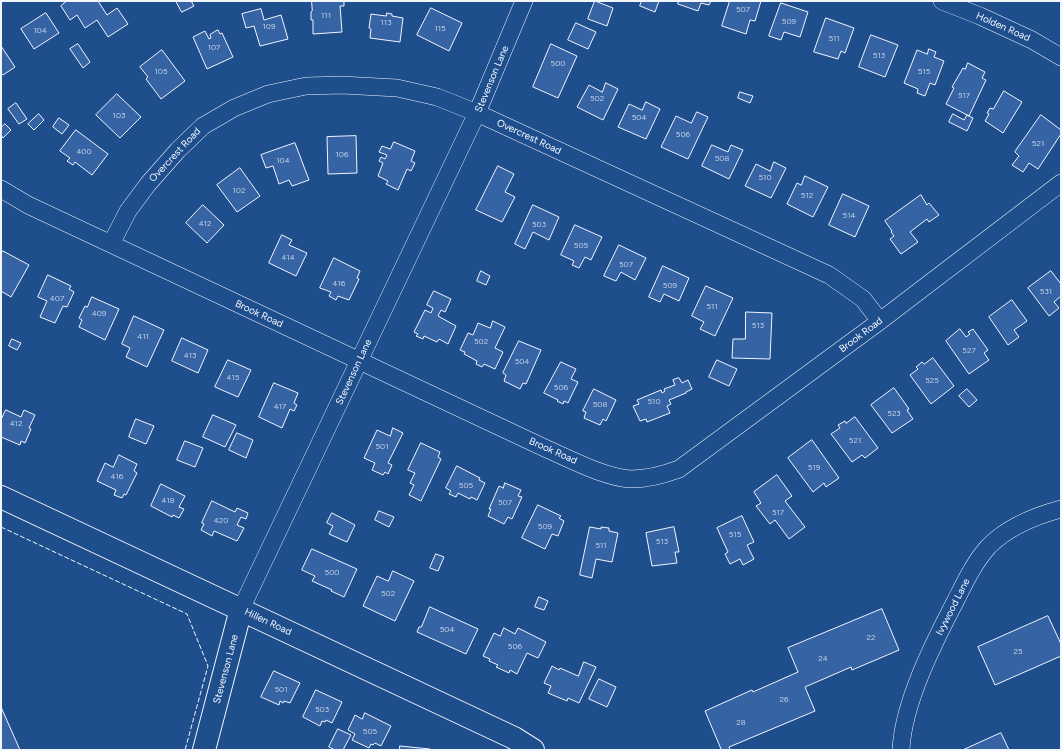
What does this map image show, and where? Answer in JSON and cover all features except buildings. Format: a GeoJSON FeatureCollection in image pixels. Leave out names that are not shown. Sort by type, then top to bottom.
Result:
{"type":"FeatureCollection","features":[{"type":"Feature","properties":{"kind":"street","name":"Stevenson Lane"},"geometry":{"type":"LineString","coordinates":[[204,750],[241,609],[477,113],[524,1]]}},
{"type":"Feature","properties":{"kind":"street","name":"Holden Road"},"geometry":{"type":"LineString","coordinates":[[942,1],[980,16],[1032,40],[1061,58]]}},
{"type":"Feature","properties":{"kind":"street","name":"Overcrest Road"},"geometry":{"type":"LineString","coordinates":[[111,244],[128,211],[148,184],[178,150],[203,126],[234,108],[268,94],[306,86],[342,85],[397,88],[437,97],[477,113],[829,275],[863,299],[880,321]]}},
{"type":"Feature","properties":{"kind":"street","name":"Brook Road"},"geometry":{"type":"LineString","coordinates":[[1,189],[28,205],[549,450],[604,474],[630,479],[660,476],[679,469],[880,321],[1061,183]]}},
{"type":"Feature","properties":{"kind":"street","name":"Hillen Road"},"geometry":{"type":"LineString","coordinates":[[1,497],[514,738],[533,750]]}},
{"type":"Feature","properties":{"kind":"street","name":"Ivywood Lane"},"geometry":{"type":"LineString","coordinates":[[901,750],[901,739],[909,707],[918,684],[946,620],[967,578],[981,556],[1002,534],[1029,520],[1061,509]]}},
{"type":"Feature","properties":{"kind":"fence"},"geometry":{"type":"LineString","coordinates":[[1,527],[187,614],[208,666],[185,750]]}}]}
